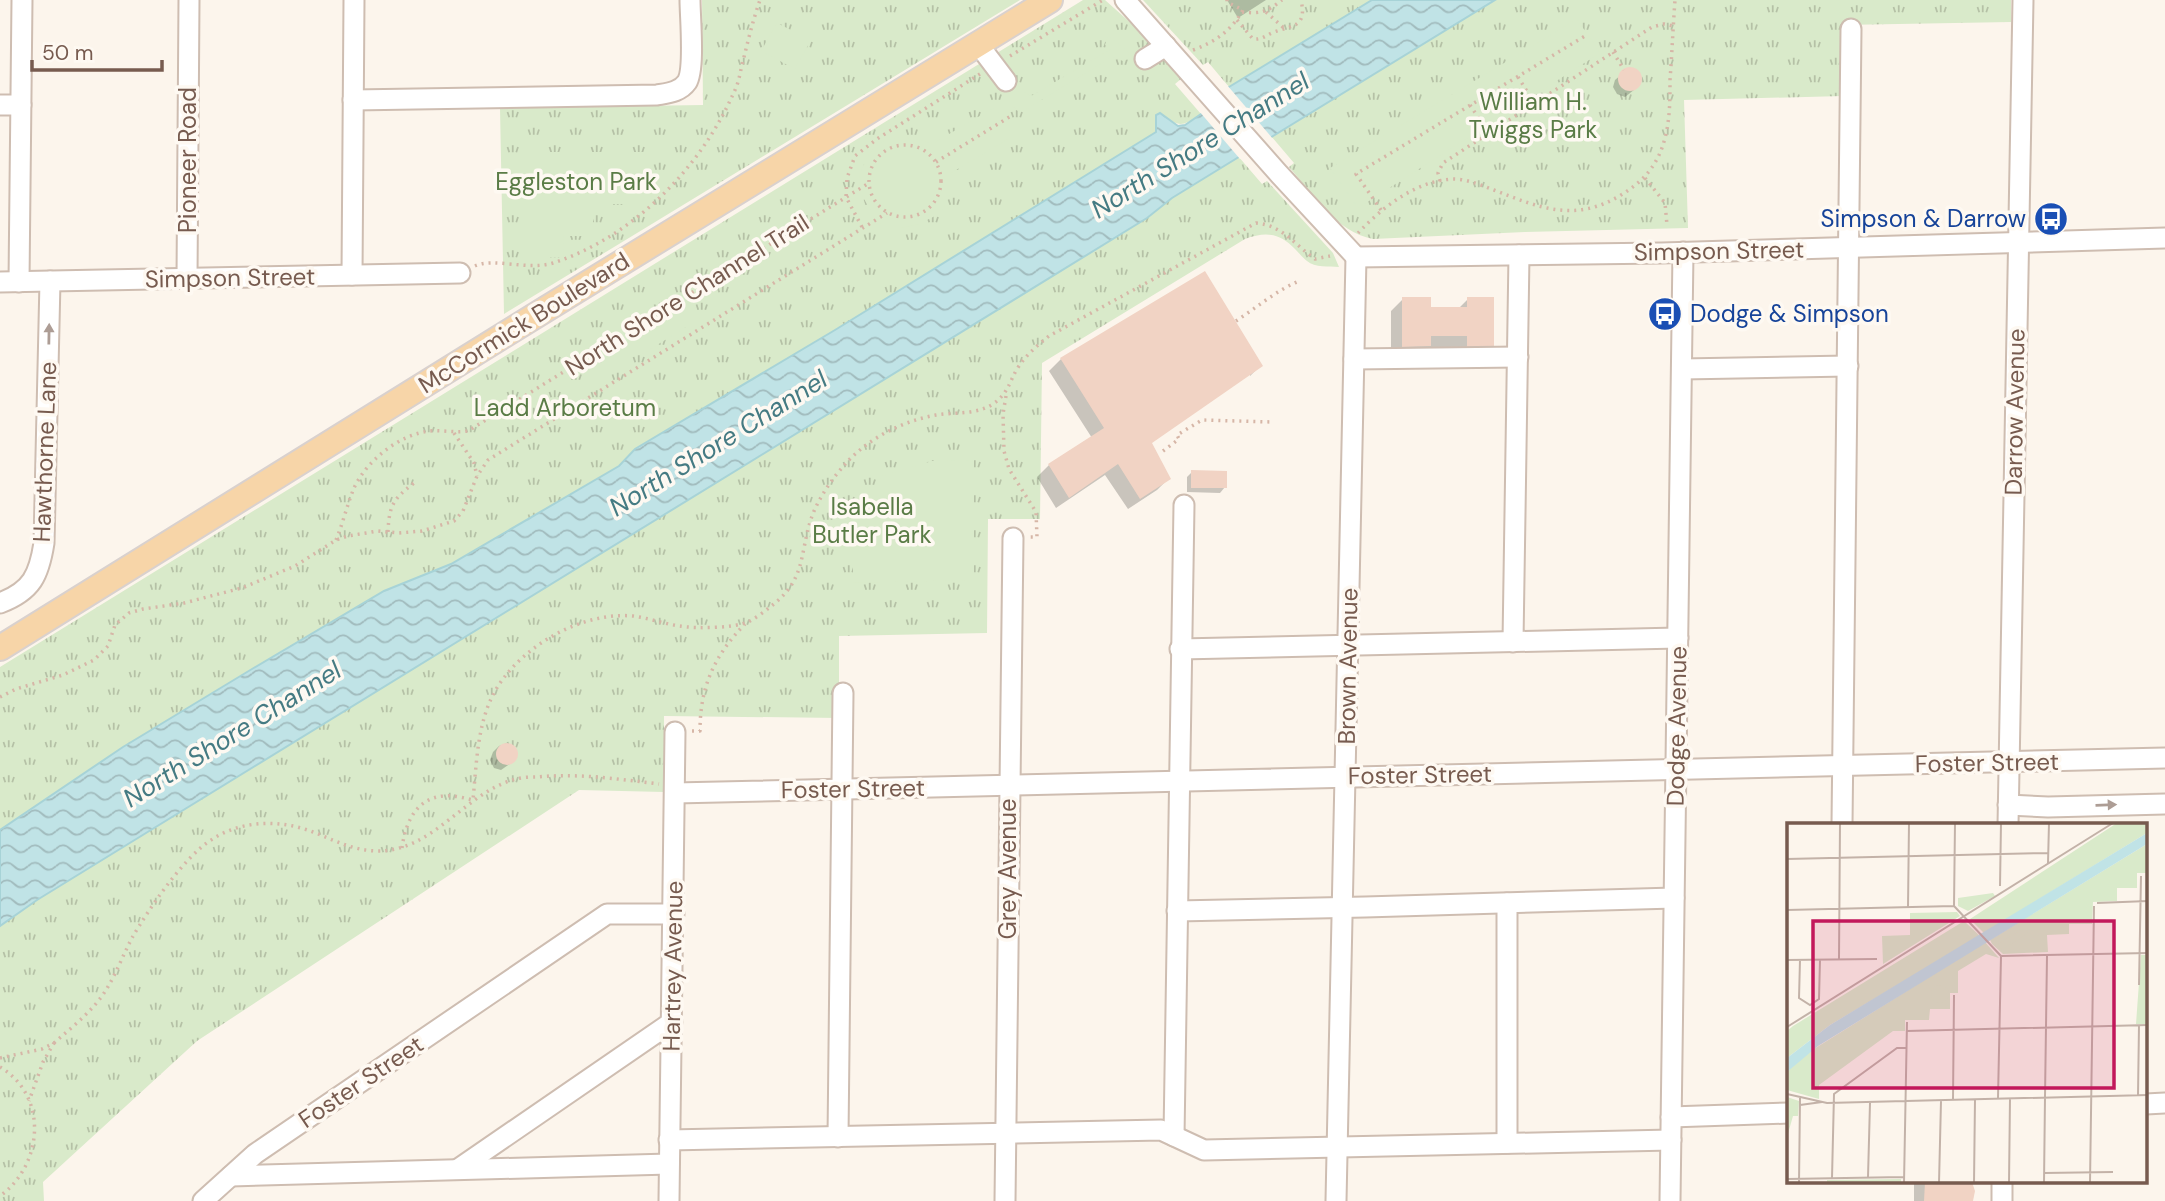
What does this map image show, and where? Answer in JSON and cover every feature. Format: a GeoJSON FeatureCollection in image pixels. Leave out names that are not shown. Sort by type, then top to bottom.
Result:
{"type":"FeatureCollection","features":[{"type":"Feature","properties":{"kind":"main road","name":"McCormick Boulevard"},"geometry":{"type":"LineString","coordinates":[[0,648],[522,323],[1050,0]]}},
{"type":"Feature","properties":{"kind":"street"},"geometry":{"type":"LineString","coordinates":[[10,282],[21,105],[22,0]]}},
{"type":"Feature","properties":{"kind":"street","name":"Pioneer Road"},"geometry":{"type":"LineString","coordinates":[[187,278],[189,0]]}},
{"type":"Feature","properties":{"kind":"street"},"geometry":{"type":"LineString","coordinates":[[352,275],[354,0]]}},
{"type":"Feature","properties":{"kind":"street"},"geometry":{"type":"LineString","coordinates":[[353,100],[657,95],[674,92],[686,82],[691,69],[690,0]]}},
{"type":"Feature","properties":{"kind":"street"},"geometry":{"type":"LineString","coordinates":[[1125,0],[1356,257]]}},
{"type":"Feature","properties":{"kind":"street","name":"Darrow Avenue"},"geometry":{"type":"LineString","coordinates":[[2008,815],[2023,0]]}},
{"type":"Feature","properties":{"kind":"street"},"geometry":{"type":"LineString","coordinates":[[1842,823],[1851,29]]}},
{"type":"Feature","properties":{"kind":"street"},"geometry":{"type":"LineString","coordinates":[[978,44],[1000,73]]}},
{"type":"Feature","properties":{"kind":"street"},"geometry":{"type":"LineString","coordinates":[[1145,59],[1166,46]]}},
{"type":"Feature","properties":{"kind":"street"},"geometry":{"type":"LineString","coordinates":[[0,105],[21,105]]}},
{"type":"Feature","properties":{"kind":"street","name":"Simpson Street"},"geometry":{"type":"LineString","coordinates":[[1356,257],[1683,252],[2165,238]]}},
{"type":"Feature","properties":{"kind":"street","name":"Dodge Avenue"},"geometry":{"type":"LineString","coordinates":[[1670,1201],[1683,252]]}},
{"type":"Feature","properties":{"kind":"street"},"geometry":{"type":"LineString","coordinates":[[1513,642],[1519,255]]}},
{"type":"Feature","properties":{"kind":"street","name":"Brown Avenue"},"geometry":{"type":"LineString","coordinates":[[1336,1201],[1356,257]]}},
{"type":"Feature","properties":{"kind":"street","name":"Simpson Street"},"geometry":{"type":"LineString","coordinates":[[10,282],[460,273]]}},
{"type":"Feature","properties":{"kind":"street","name":"Hawthorne Lane"},"geometry":{"type":"LineString","coordinates":[[0,603],[26,589],[36,577],[44,543],[50,281]]}},
{"type":"Feature","properties":{"kind":"street"},"geometry":{"type":"LineString","coordinates":[[1354,359],[1518,357]]}},
{"type":"Feature","properties":{"kind":"street"},"geometry":{"type":"LineString","coordinates":[[1682,369],[1848,366]]}},
{"type":"Feature","properties":{"kind":"street"},"geometry":{"type":"LineString","coordinates":[[1174,1136],[1184,505]]}},
{"type":"Feature","properties":{"kind":"street","name":"Grey Avenue"},"geometry":{"type":"LineString","coordinates":[[1005,1201],[1013,538]]}},
{"type":"Feature","properties":{"kind":"street"},"geometry":{"type":"LineString","coordinates":[[1180,649],[1678,638]]}},
{"type":"Feature","properties":{"kind":"street"},"geometry":{"type":"LineString","coordinates":[[838,1136],[844,693]]}},
{"type":"Feature","properties":{"kind":"street","name":"Hartrey Avenue"},"geometry":{"type":"LineString","coordinates":[[669,1201],[676,732]]}},
{"type":"Feature","properties":{"kind":"street","name":"Foster Street"},"geometry":{"type":"LineString","coordinates":[[676,793],[2165,758]]}},
{"type":"Feature","properties":{"kind":"street"},"geometry":{"type":"LineString","coordinates":[[2008,815],[2048,807],[2165,804]]}},
{"type":"Feature","properties":{"kind":"street"},"geometry":{"type":"LineString","coordinates":[[1177,911],[1674,898]]}},
{"type":"Feature","properties":{"kind":"street"},"geometry":{"type":"LineString","coordinates":[[1507,903],[1507,1143]]}},
{"type":"Feature","properties":{"kind":"street","name":"Foster Street"},"geometry":{"type":"LineString","coordinates":[[203,1201],[255,1154],[607,914],[674,914]]}},
{"type":"Feature","properties":{"kind":"street"},"geometry":{"type":"LineString","coordinates":[[457,1170],[672,1022]]}},
{"type":"Feature","properties":{"kind":"street"},"geometry":{"type":"LineString","coordinates":[[1671,1117],[1787,1113]]}},
{"type":"Feature","properties":{"kind":"street"},"geometry":{"type":"LineString","coordinates":[[669,1140],[1161,1130],[1204,1150],[1671,1140]]}},
{"type":"Feature","properties":{"kind":"street"},"geometry":{"type":"LineString","coordinates":[[231,1176],[669,1164]]}},
{"type":"Feature","properties":{"kind":"path"},"geometry":{"type":"LineString","coordinates":[[460,273],[483,262],[526,267],[552,264],[588,248],[620,229],[654,202],[687,170],[713,135],[736,90],[760,0]]}},
{"type":"Feature","properties":{"kind":"path"},"geometry":{"type":"LineString","coordinates":[[862,227],[846,197],[847,178],[855,156],[887,132],[1000,73],[1049,32],[1103,0]]}},
{"type":"Feature","properties":{"kind":"path"},"geometry":{"type":"LineString","coordinates":[[1227,0],[1243,10],[1242,12]]}},
{"type":"Feature","properties":{"kind":"path"},"geometry":{"type":"LineString","coordinates":[[1242,12],[1266,12],[1282,0]]}},
{"type":"Feature","properties":{"kind":"path"},"geometry":{"type":"LineString","coordinates":[[1237,20],[1253,39],[1261,40],[1274,32],[1292,28],[1301,21],[1301,0]]}},
{"type":"Feature","properties":{"kind":"path"},"geometry":{"type":"LineString","coordinates":[[1359,232],[1381,210],[1408,193],[1440,181],[1469,181],[1533,205],[1572,211],[1606,204],[1645,178],[1658,160],[1669,121],[1675,0]]}},
{"type":"Feature","properties":{"kind":"path"},"geometry":{"type":"LineString","coordinates":[[1193,50],[1211,44],[1222,36],[1242,12]]}},
{"type":"Feature","properties":{"kind":"path"},"geometry":{"type":"LineString","coordinates":[[1266,12],[1285,29]]}},
{"type":"Feature","properties":{"kind":"path"},"geometry":{"type":"LineString","coordinates":[[1440,181],[1438,173],[1443,163],[1652,27],[1664,24],[1673,26]]}},
{"type":"Feature","properties":{"kind":"path"},"geometry":{"type":"LineString","coordinates":[[1381,210],[1356,174],[1585,36]]}},
{"type":"Feature","properties":{"kind":"path"},"geometry":{"type":"LineString","coordinates":[[1613,52],[1624,70]]}},
{"type":"Feature","properties":{"kind":"path"},"geometry":{"type":"LineString","coordinates":[[1518,77],[1535,104]]}},
{"type":"Feature","properties":{"kind":"path"},"geometry":{"type":"LineString","coordinates":[[1470,105],[1493,140]]}},
{"type":"Feature","properties":{"kind":"path"},"geometry":{"type":"LineString","coordinates":[[1524,112],[1529,119]]}},
{"type":"Feature","properties":{"kind":"path"},"geometry":{"type":"LineString","coordinates":[[936,162],[1011,116]]}},
{"type":"Feature","properties":{"kind":"path"},"geometry":{"type":"LineString","coordinates":[[906,145],[918,147],[936,162],[941,185],[938,197],[922,213],[898,217],[878,205],[871,195],[870,171],[883,152],[906,145]]}},
{"type":"Feature","properties":{"kind":"path"},"geometry":{"type":"LineString","coordinates":[[1645,178],[1665,203],[1667,225]]}},
{"type":"Feature","properties":{"kind":"path","name":"North Shore Channel Trail"},"geometry":{"type":"LineString","coordinates":[[336,540],[354,489],[363,473],[394,445],[430,431],[468,431],[869,183]]}},
{"type":"Feature","properties":{"kind":"path","name":"North Shore Channel Trail"},"geometry":{"type":"LineString","coordinates":[[0,696],[55,678],[94,660],[108,646],[114,625],[129,613],[184,603],[242,588],[295,566],[336,540],[360,533],[422,531],[454,521],[463,510],[477,476],[488,460],[887,212]]}},
{"type":"Feature","properties":{"kind":"path"},"geometry":{"type":"LineString","coordinates":[[1013,538],[1037,537],[1036,512],[1009,469],[1004,451],[1003,414],[1006,394],[1024,358],[1049,336],[1256,223],[1269,224],[1285,233],[1315,259],[1331,256]]}},
{"type":"Feature","properties":{"kind":"path"},"geometry":{"type":"LineString","coordinates":[[1236,321],[1287,286],[1299,281]]}},
{"type":"Feature","properties":{"kind":"path"},"geometry":{"type":"LineString","coordinates":[[676,732],[700,731],[700,710],[709,676],[728,642],[747,622],[770,608],[788,592],[799,574],[812,517],[836,474],[872,439],[924,418],[975,411],[991,405],[1006,394]]}},
{"type":"Feature","properties":{"kind":"path"},"geometry":{"type":"LineString","coordinates":[[1163,451],[1179,439],[1177,435],[1202,420],[1272,422]]}},
{"type":"Feature","properties":{"kind":"path"},"geometry":{"type":"LineString","coordinates":[[454,433],[474,463],[477,476]]}},
{"type":"Feature","properties":{"kind":"path"},"geometry":{"type":"LineString","coordinates":[[388,532],[391,505],[414,484]]}},
{"type":"Feature","properties":{"kind":"path"},"geometry":{"type":"LineString","coordinates":[[473,800],[481,735],[489,702],[506,676],[555,634],[571,626],[613,616],[634,616],[680,626],[703,627],[747,622]]}},
{"type":"Feature","properties":{"kind":"path"},"geometry":{"type":"LineString","coordinates":[[0,1058],[42,1049],[54,1043],[90,1011],[105,992],[133,937],[152,908],[194,854],[210,840],[234,828],[258,823],[285,825],[356,848],[379,851],[402,848],[422,839],[473,800],[516,779],[571,775],[664,784],[676,793]]}},
{"type":"Feature","properties":{"kind":"path"},"geometry":{"type":"LineString","coordinates":[[402,848],[407,824],[420,805],[430,799],[445,796],[473,800]]}},
{"type":"Feature","properties":{"kind":"path"},"geometry":{"type":"LineString","coordinates":[[29,1101],[43,1062],[54,1043]]}},
{"type":"Feature","properties":{"kind":"path"},"geometry":{"type":"LineString","coordinates":[[0,1067],[19,1084],[29,1101],[35,1124],[34,1147],[26,1169],[12,1188],[0,1196]]}},
{"type":"Feature","properties":{"kind":"green space","name":"Eggleston Park"},"geometry":{"type":"Polygon","coordinates":[[[702,0],[1020,0],[504,314],[500,108],[703,105],[702,0]]]}},
{"type":"Feature","properties":{"kind":"green space","name":"Ladd Arboretum"},"geometry":{"type":"Polygon","coordinates":[[[1083,0],[1105,0],[1133,25],[1181,79],[1175,84],[1201,114],[1180,124],[1160,113],[1156,116],[1156,132],[835,330],[635,449],[619,466],[451,564],[384,591],[0,830],[0,667],[1083,0]]]}},
{"type":"Feature","properties":{"kind":"green space"},"geometry":{"type":"Polygon","coordinates":[[[1143,0],[1372,0],[1229,87],[1208,62],[1203,65],[1143,0]]]}},
{"type":"Feature","properties":{"kind":"green space","name":"William H. Twiggs Park"},"geometry":{"type":"Polygon","coordinates":[[[1495,0],[2011,0],[2011,22],[1842,25],[1843,96],[1684,100],[1688,228],[1373,239],[1360,235],[1336,220],[1289,167],[1294,163],[1271,136],[1495,0]]]}},
{"type":"Feature","properties":{"kind":"green space"},"geometry":{"type":"Polygon","coordinates":[[[1577,19],[1600,53],[1358,208],[1330,168],[1577,19]]]}},
{"type":"Feature","properties":{"kind":"green space"},"geometry":{"type":"Polygon","coordinates":[[[777,23],[811,40],[795,69],[761,51],[777,23]]]}},
{"type":"Feature","properties":{"kind":"green space"},"geometry":{"type":"Polygon","coordinates":[[[1111,37],[1128,52],[1128,59],[1123,61],[1112,57],[1025,110],[1018,111],[1011,105],[1012,95],[1015,93],[1022,92],[1031,96],[1111,49],[1105,45],[1107,38],[1111,37]]]}},
{"type":"Feature","properties":{"kind":"green space"},"geometry":{"type":"Polygon","coordinates":[[[995,107],[1013,136],[951,173],[951,192],[941,213],[919,224],[901,228],[881,224],[865,201],[860,183],[862,169],[872,151],[879,144],[895,138],[932,144],[995,107]]]}},
{"type":"Feature","properties":{"kind":"green space"},"geometry":{"type":"Polygon","coordinates":[[[519,152],[646,152],[646,204],[593,204],[593,236],[564,236],[563,257],[519,257],[519,152]]]}},
{"type":"Feature","properties":{"kind":"green space","name":"Isabella Butler Park"},"geometry":{"type":"Polygon","coordinates":[[[1238,156],[1262,184],[1267,181],[1333,253],[1339,267],[1310,263],[1278,237],[1266,234],[1253,236],[1042,363],[1040,519],[988,519],[987,633],[839,636],[839,718],[664,716],[664,792],[579,790],[197,1041],[43,1182],[44,1201],[0,1201],[0,926],[37,900],[1147,218],[1172,198],[1238,156]]]}},
{"type":"Feature","properties":{"kind":"green space"},"geometry":{"type":"Polygon","coordinates":[[[693,304],[702,317],[641,355],[632,341],[693,304]]]}},
{"type":"Feature","properties":{"kind":"green space"},"geometry":{"type":"Polygon","coordinates":[[[974,460],[974,575],[968,580],[892,582],[886,588],[880,582],[853,583],[853,556],[843,546],[854,535],[854,521],[882,476],[932,461],[974,460]]]}},
{"type":"Feature","properties":{"kind":"water","name":"North Shore Channel"},"geometry":{"type":"Polygon","coordinates":[[[1372,0],[1495,0],[1172,198],[1147,218],[37,900],[0,926],[0,830],[123,747],[384,591],[451,564],[619,466],[635,449],[835,330],[1156,132],[1156,115],[1160,113],[1178,126],[1185,125],[1201,114],[1229,87],[1372,0]]]}},
{"type":"Feature","properties":{"kind":"pier"},"geometry":{"type":"Polygon","coordinates":[[[1227,85],[1273,139],[1240,159],[1199,111],[1227,85]]]}},
{"type":"Feature","properties":{"kind":"building"},"geometry":{"type":"Polygon","coordinates":[[[1630,67],[1639,70],[1642,79],[1639,88],[1630,91],[1621,88],[1618,79],[1621,70],[1630,67]]]}},
{"type":"Feature","properties":{"kind":"building"},"geometry":{"type":"Polygon","coordinates":[[[1205,271],[1263,366],[1152,443],[1171,479],[1140,499],[1118,464],[1069,498],[1048,464],[1104,428],[1060,358],[1205,271]]]}},
{"type":"Feature","properties":{"kind":"building"},"geometry":{"type":"Polygon","coordinates":[[[1402,297],[1431,297],[1431,307],[1467,307],[1467,297],[1494,297],[1494,347],[1467,347],[1467,336],[1431,336],[1431,346],[1402,347],[1402,297]]]}},
{"type":"Feature","properties":{"kind":"building"},"geometry":{"type":"Polygon","coordinates":[[[1191,470],[1227,471],[1227,488],[1191,488],[1191,470]]]}},
{"type":"Feature","properties":{"kind":"building"},"geometry":{"type":"Polygon","coordinates":[[[503,743],[511,743],[518,750],[518,758],[511,765],[503,765],[496,758],[496,750],[503,743]]]}},
{"type":"Feature","properties":{"kind":"building"},"geometry":{"type":"Polygon","coordinates":[[[1925,1184],[1973,1184],[1975,1191],[1973,1201],[1924,1201],[1925,1184]]]}},
{"type":"Feature","properties":{"kind":"place","name":"Simpson & Darrow"},"geometry":{"type":"Point","coordinates":[2051,219]}},
{"type":"Feature","properties":{"kind":"place","name":"Dodge & Simpson"},"geometry":{"type":"Point","coordinates":[1665,314]}}]}
